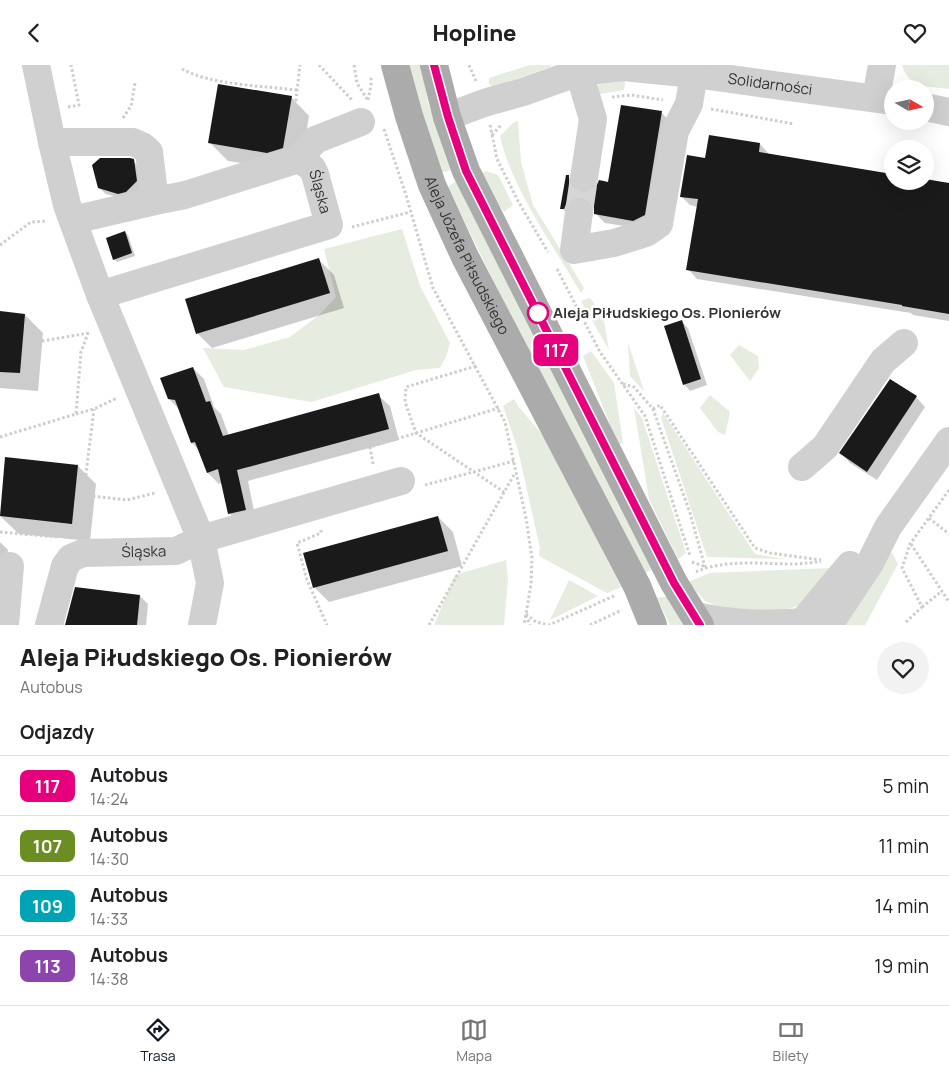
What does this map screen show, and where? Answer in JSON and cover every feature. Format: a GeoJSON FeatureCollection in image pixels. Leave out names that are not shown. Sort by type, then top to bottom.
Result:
{"type":"FeatureCollection","features":[{"type":"Feature","properties":{"kind":"main road"},"geometry":{"type":"LineString","coordinates":[[434,65],[448,117],[466,171],[674,583],[697,621]]}},
{"type":"Feature","properties":{"kind":"main road","name":"Aleja Józefa Piłsudskiego"},"geometry":{"type":"LineString","coordinates":[[383,68],[409,117],[432,185],[465,257],[637,586],[651,623]]}},
{"type":"Feature","properties":{"kind":"street"},"geometry":{"type":"LineString","coordinates":[[36,65],[67,205],[60,221],[100,295],[201,539],[210,583],[202,625]]}},
{"type":"Feature","properties":{"kind":"street"},"geometry":{"type":"LineString","coordinates":[[882,65],[884,100]]}},
{"type":"Feature","properties":{"kind":"street","name":"Solidarności"},"geometry":{"type":"LineString","coordinates":[[448,117],[578,72],[623,67],[694,74],[884,100]]}},
{"type":"Feature","properties":{"kind":"street"},"geometry":{"type":"LineString","coordinates":[[578,72],[593,119],[584,178]]}},
{"type":"Feature","properties":{"kind":"street"},"geometry":{"type":"LineString","coordinates":[[579,212],[574,250],[614,243],[646,233],[659,224],[675,131],[689,105],[694,74]]}},
{"type":"Feature","properties":{"kind":"street"},"geometry":{"type":"LineString","coordinates":[[934,109],[949,112]]}},
{"type":"Feature","properties":{"kind":"street"},"geometry":{"type":"LineString","coordinates":[[299,159],[314,139],[371,113]]}},
{"type":"Feature","properties":{"kind":"street"},"geometry":{"type":"LineString","coordinates":[[52,142],[133,142],[142,146],[149,152],[155,201]]}},
{"type":"Feature","properties":{"kind":"street","name":"Śląska"},"geometry":{"type":"LineString","coordinates":[[60,221],[186,195],[299,159],[312,168],[329,225],[100,295]]}},
{"type":"Feature","properties":{"kind":"street"},"geometry":{"type":"LineString","coordinates":[[802,467],[824,447],[883,361],[904,343]]}},
{"type":"Feature","properties":{"kind":"street"},"geometry":{"type":"LineString","coordinates":[[697,621],[771,625],[811,624],[853,560],[888,527],[949,441]]}},
{"type":"Feature","properties":{"kind":"street","name":"Śląska"},"geometry":{"type":"LineString","coordinates":[[80,546],[176,551],[201,539],[401,481]]}},
{"type":"Feature","properties":{"kind":"street"},"geometry":{"type":"LineString","coordinates":[[49,625],[65,565],[80,546]]}},
{"type":"Feature","properties":{"kind":"street"},"geometry":{"type":"LineString","coordinates":[[6,625],[10,566]]}},
{"type":"Feature","properties":{"kind":"path"},"geometry":{"type":"LineString","coordinates":[[293,127],[300,65]]}},
{"type":"Feature","properties":{"kind":"path"},"geometry":{"type":"LineString","coordinates":[[319,65],[353,101],[371,113]]}},
{"type":"Feature","properties":{"kind":"path"},"geometry":{"type":"LineString","coordinates":[[354,65],[357,83],[371,113],[410,212],[434,289],[499,408],[508,431],[526,518],[532,558],[531,585],[524,625]]}},
{"type":"Feature","properties":{"kind":"path"},"geometry":{"type":"LineString","coordinates":[[371,113],[371,85],[383,68]]}},
{"type":"Feature","properties":{"kind":"path"},"geometry":{"type":"LineString","coordinates":[[182,69],[192,75],[211,80],[298,90]]}},
{"type":"Feature","properties":{"kind":"path"},"geometry":{"type":"LineString","coordinates":[[108,142],[131,106],[135,83]]}},
{"type":"Feature","properties":{"kind":"path"},"geometry":{"type":"LineString","coordinates":[[587,99],[632,95],[794,125]]}},
{"type":"Feature","properties":{"kind":"path"},"geometry":{"type":"LineString","coordinates":[[492,135],[504,121]]}},
{"type":"Feature","properties":{"kind":"path"},"geometry":{"type":"LineString","coordinates":[[497,159],[518,201],[550,256]]}},
{"type":"Feature","properties":{"kind":"path"},"geometry":{"type":"LineString","coordinates":[[349,227],[410,212]]}},
{"type":"Feature","properties":{"kind":"path"},"geometry":{"type":"LineString","coordinates":[[0,245],[31,222],[60,221]]}},
{"type":"Feature","properties":{"kind":"path"},"geometry":{"type":"LineString","coordinates":[[555,264],[600,352],[645,416],[692,562],[706,567],[826,561],[770,553],[755,548],[660,405],[653,409]]}},
{"type":"Feature","properties":{"kind":"path"},"geometry":{"type":"LineString","coordinates":[[42,341],[97,331]]}},
{"type":"Feature","properties":{"kind":"path"},"geometry":{"type":"LineString","coordinates":[[76,414],[81,352],[88,333]]}},
{"type":"Feature","properties":{"kind":"path"},"geometry":{"type":"LineString","coordinates":[[476,365],[406,387],[405,401],[416,433],[504,492]]}},
{"type":"Feature","properties":{"kind":"path"},"geometry":{"type":"LineString","coordinates":[[622,384],[634,387],[653,409],[690,513],[706,567]]}},
{"type":"Feature","properties":{"kind":"path"},"geometry":{"type":"LineString","coordinates":[[0,437],[94,409],[124,395]]}},
{"type":"Feature","properties":{"kind":"path"},"geometry":{"type":"LineString","coordinates":[[374,465],[370,447],[499,408]]}},
{"type":"Feature","properties":{"kind":"path"},"geometry":{"type":"LineString","coordinates":[[0,532],[80,546],[83,495],[94,409]]}},
{"type":"Feature","properties":{"kind":"path"},"geometry":{"type":"LineString","coordinates":[[429,625],[516,472]]}},
{"type":"Feature","properties":{"kind":"path"},"geometry":{"type":"LineString","coordinates":[[922,607],[902,568],[910,543],[949,490]]}},
{"type":"Feature","properties":{"kind":"path"},"geometry":{"type":"LineString","coordinates":[[83,495],[127,500],[163,491]]}},
{"type":"Feature","properties":{"kind":"path"},"geometry":{"type":"LineString","coordinates":[[316,505],[321,533],[297,543],[307,580],[327,625]]}},
{"type":"Feature","properties":{"kind":"path"},"geometry":{"type":"LineString","coordinates":[[929,518],[949,534]]}},
{"type":"Feature","properties":{"kind":"path"},"geometry":{"type":"LineString","coordinates":[[910,543],[949,601]]}},
{"type":"Feature","properties":{"kind":"path"},"geometry":{"type":"LineString","coordinates":[[906,622],[942,591]]}},
{"type":"Feature","properties":{"kind":"path"},"geometry":{"type":"LineString","coordinates":[[526,614],[536,622],[549,625],[622,592]]}},
{"type":"Feature","properties":{"kind":"path"},"geometry":{"type":"LineString","coordinates":[[590,625],[623,609]]}},
{"type":"Feature","properties":{"kind":"path"},"geometry":{"type":"LineString","coordinates":[[526,614],[530,625]]}},
{"type":"Feature","properties":{"kind":"shaded area"},"geometry":{"type":"Polygon","coordinates":[[[406,65],[422,65],[428,103],[452,170],[439,173],[406,65]]]}},
{"type":"Feature","properties":{"kind":"shaded area"},"geometry":{"type":"Polygon","coordinates":[[[530,65],[552,65],[494,87],[489,84],[489,78],[530,65]]]}},
{"type":"Feature","properties":{"kind":"shaded area"},"geometry":{"type":"Polygon","coordinates":[[[902,65],[949,65],[949,89],[934,87],[934,80],[912,80],[905,73],[902,65]]]}},
{"type":"Feature","properties":{"kind":"shaded area"},"geometry":{"type":"Polygon","coordinates":[[[626,76],[624,90],[594,95],[600,82],[626,76]]]}},
{"type":"Feature","properties":{"kind":"shaded area"},"geometry":{"type":"Polygon","coordinates":[[[518,121],[521,162],[533,205],[584,288],[581,293],[523,196],[506,156],[500,136],[513,123],[518,121]]]}},
{"type":"Feature","properties":{"kind":"shaded area"},"geometry":{"type":"Polygon","coordinates":[[[486,171],[498,175],[513,205],[504,212],[489,193],[480,174],[486,171]]]}},
{"type":"Feature","properties":{"kind":"shaded area"},"geometry":{"type":"Polygon","coordinates":[[[457,180],[653,569],[641,575],[448,187],[457,180]]]}},
{"type":"Feature","properties":{"kind":"shaded area"},"geometry":{"type":"Polygon","coordinates":[[[402,229],[420,286],[450,343],[440,368],[416,370],[311,402],[224,387],[203,348],[244,350],[290,337],[319,315],[336,297],[324,249],[402,229]]]}},
{"type":"Feature","properties":{"kind":"shaded area"},"geometry":{"type":"Polygon","coordinates":[[[590,298],[603,316],[609,350],[581,301],[590,298]]]}},
{"type":"Feature","properties":{"kind":"shaded area"},"geometry":{"type":"Polygon","coordinates":[[[628,343],[644,391],[630,376],[628,343]]]}},
{"type":"Feature","properties":{"kind":"shaded area"},"geometry":{"type":"Polygon","coordinates":[[[739,345],[758,356],[759,368],[750,381],[730,355],[739,345]]]}},
{"type":"Feature","properties":{"kind":"shaded area"},"geometry":{"type":"Polygon","coordinates":[[[591,351],[614,383],[623,443],[618,445],[583,356],[591,351]]]}},
{"type":"Feature","properties":{"kind":"shaded area"},"geometry":{"type":"Polygon","coordinates":[[[710,395],[730,412],[725,435],[718,432],[700,408],[710,395]]]}},
{"type":"Feature","properties":{"kind":"shaded area"},"geometry":{"type":"Polygon","coordinates":[[[514,399],[547,440],[621,587],[607,593],[539,556],[540,548],[518,450],[503,406],[514,399]]]}},
{"type":"Feature","properties":{"kind":"shaded area"},"geometry":{"type":"Polygon","coordinates":[[[634,408],[642,418],[686,553],[678,559],[649,499],[634,408]]]}},
{"type":"Feature","properties":{"kind":"shaded area"},"geometry":{"type":"Polygon","coordinates":[[[663,413],[755,554],[784,559],[707,557],[661,418],[663,413]]]}},
{"type":"Feature","properties":{"kind":"shaded area"},"geometry":{"type":"Polygon","coordinates":[[[890,549],[898,564],[865,625],[846,625],[890,549]]]}},
{"type":"Feature","properties":{"kind":"shaded area"},"geometry":{"type":"Polygon","coordinates":[[[506,560],[508,579],[504,625],[434,625],[455,575],[506,560]]]}},
{"type":"Feature","properties":{"kind":"shaded area"},"geometry":{"type":"Polygon","coordinates":[[[832,568],[800,605],[773,614],[734,614],[705,601],[688,582],[710,573],[832,568]]]}},
{"type":"Feature","properties":{"kind":"shaded area"},"geometry":{"type":"Polygon","coordinates":[[[569,580],[598,596],[550,620],[569,580]]]}},
{"type":"Feature","properties":{"kind":"shaded area"},"geometry":{"type":"Polygon","coordinates":[[[668,596],[686,625],[670,625],[657,598],[668,596]]]}},
{"type":"Feature","properties":{"kind":"building"},"geometry":{"type":"Polygon","coordinates":[[[218,84],[292,96],[283,148],[267,153],[208,143],[218,84]]]}},
{"type":"Feature","properties":{"kind":"building"},"geometry":{"type":"Polygon","coordinates":[[[621,105],[662,111],[645,215],[633,221],[594,214],[594,206],[589,200],[581,197],[573,198],[567,202],[564,209],[560,209],[566,175],[569,175],[569,183],[574,190],[581,193],[590,192],[596,187],[599,180],[608,182],[621,105]]]}},
{"type":"Feature","properties":{"kind":"building"},"geometry":{"type":"Polygon","coordinates":[[[709,135],[760,143],[759,152],[884,173],[884,190],[934,190],[934,180],[949,183],[949,314],[686,270],[698,199],[680,197],[687,155],[705,158],[709,135]]]}},
{"type":"Feature","properties":{"kind":"building"},"geometry":{"type":"Polygon","coordinates":[[[100,158],[134,159],[137,181],[126,192],[118,194],[98,188],[92,165],[100,158]]]}},
{"type":"Feature","properties":{"kind":"building"},"geometry":{"type":"Polygon","coordinates":[[[125,231],[132,253],[113,260],[106,238],[125,231]]]}},
{"type":"Feature","properties":{"kind":"building"},"geometry":{"type":"Polygon","coordinates":[[[319,258],[330,293],[196,334],[185,299],[319,258]]]}},
{"type":"Feature","properties":{"kind":"building"},"geometry":{"type":"Polygon","coordinates":[[[0,311],[25,314],[20,373],[0,372],[0,311]]]}},
{"type":"Feature","properties":{"kind":"building"},"geometry":{"type":"Polygon","coordinates":[[[682,320],[701,379],[683,385],[664,326],[682,320]]]}},
{"type":"Feature","properties":{"kind":"building"},"geometry":{"type":"Polygon","coordinates":[[[193,367],[206,402],[210,401],[223,436],[379,393],[389,429],[237,470],[246,510],[228,514],[218,469],[207,473],[195,442],[191,443],[175,400],[168,399],[160,378],[193,367]]]}},
{"type":"Feature","properties":{"kind":"building"},"geometry":{"type":"Polygon","coordinates":[[[890,379],[917,396],[867,472],[839,453],[890,379]]]}},
{"type":"Feature","properties":{"kind":"building"},"geometry":{"type":"Polygon","coordinates":[[[5,457],[78,465],[72,524],[0,516],[5,457]]]}},
{"type":"Feature","properties":{"kind":"building"},"geometry":{"type":"Polygon","coordinates":[[[438,516],[448,551],[313,588],[303,553],[438,516]]]}},
{"type":"Feature","properties":{"kind":"building"},"geometry":{"type":"Polygon","coordinates":[[[75,587],[140,595],[137,625],[65,625],[75,587]]]}},
{"type":"Feature","properties":{"kind":"tunnel"},"geometry":{"type":"LineString","coordinates":[[579,212],[584,178]]}},
{"type":"Feature","properties":{"kind":"bus line","name":"117"},"geometry":{"type":"LineString","coordinates":[[434,65],[448,117],[466,171],[674,583],[700,625]]}},
{"type":"Feature","properties":{"kind":"place","name":"Aleja Piłudskiego Os. Pionierów"},"geometry":{"type":"Point","coordinates":[538,313]}}]}
